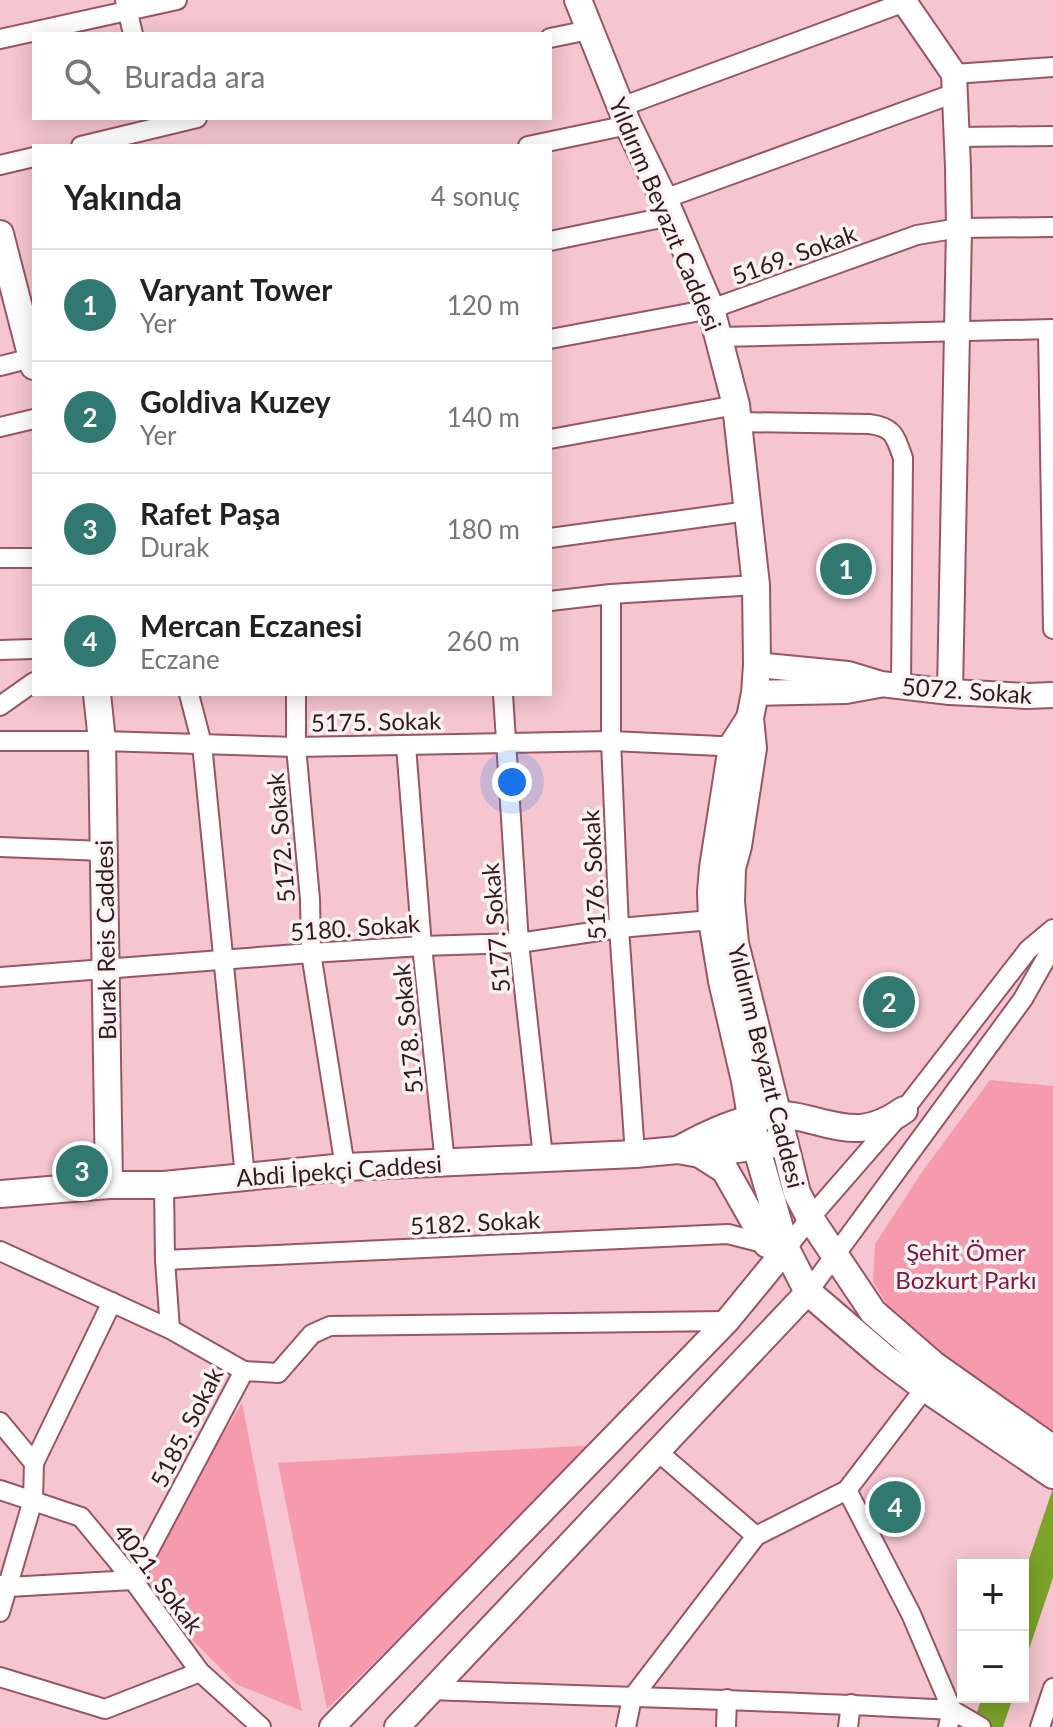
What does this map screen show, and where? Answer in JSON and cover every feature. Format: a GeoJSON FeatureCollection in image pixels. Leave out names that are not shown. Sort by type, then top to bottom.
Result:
{"type":"FeatureCollection","features":[{"type":"Feature","properties":{"kind":"main road","name":"Yıldırım Beyazıt Caddesi"},"geometry":{"type":"LineString","coordinates":[[581,1],[589,30],[624,116],[668,207],[711,309],[737,413],[756,585],[757,665],[753,706],[713,868],[712,920],[776,1247]]}},
{"type":"Feature","properties":{"kind":"main road"},"geometry":{"type":"LineString","coordinates":[[0,234],[5,269],[32,359]]}},
{"type":"Feature","properties":{"kind":"main road","name":"Burak Reis Caddesi"},"geometry":{"type":"LineString","coordinates":[[97,696],[102,741],[109,1185]]}},
{"type":"Feature","properties":{"kind":"main road","name":"Yıldırım Beyazıt Caddesi"},"geometry":{"type":"LineString","coordinates":[[742,747],[738,846],[732,868],[735,943],[797,1193],[810,1218],[873,1312],[1048,1463]]}},
{"type":"Feature","properties":{"kind":"main road","name":"Abdi İpekçi Caddesi"},"geometry":{"type":"LineString","coordinates":[[689,1152],[713,1132],[751,1119],[793,1115],[865,1129],[887,1122],[904,1110]]}},
{"type":"Feature","properties":{"kind":"main road","name":"Abdi İpekçi Caddesi"},"geometry":{"type":"LineString","coordinates":[[0,1194],[109,1185],[164,1185],[345,1167],[689,1152],[785,1142]]}},
{"type":"Feature","properties":{"kind":"main road"},"geometry":{"type":"LineString","coordinates":[[689,1152],[725,1170],[808,1292],[925,1388],[1048,1463]]}},
{"type":"Feature","properties":{"kind":"street"},"geometry":{"type":"LineString","coordinates":[[0,39],[126,6],[177,0]]}},
{"type":"Feature","properties":{"kind":"street"},"geometry":{"type":"LineString","coordinates":[[534,144],[624,116],[904,1],[954,84],[959,228],[950,692]]}},
{"type":"Feature","properties":{"kind":"street"},"geometry":{"type":"LineString","coordinates":[[126,6],[132,32]]}},
{"type":"Feature","properties":{"kind":"street"},"geometry":{"type":"LineString","coordinates":[[552,38],[589,30]]}},
{"type":"Feature","properties":{"kind":"street"},"geometry":{"type":"LineString","coordinates":[[552,240],[668,207],[954,84],[1053,67]]}},
{"type":"Feature","properties":{"kind":"street"},"geometry":{"type":"LineString","coordinates":[[87,144],[155,123],[180,120]]}},
{"type":"Feature","properties":{"kind":"street"},"geometry":{"type":"LineString","coordinates":[[957,137],[1053,136]]}},
{"type":"Feature","properties":{"kind":"street"},"geometry":{"type":"LineString","coordinates":[[0,165],[32,157]]}},
{"type":"Feature","properties":{"kind":"street","name":"5169. Sokak"},"geometry":{"type":"LineString","coordinates":[[552,339],[711,309],[917,235],[959,228],[1053,227]]}},
{"type":"Feature","properties":{"kind":"street"},"geometry":{"type":"LineString","coordinates":[[718,337],[1050,330],[1053,629]]}},
{"type":"Feature","properties":{"kind":"street"},"geometry":{"type":"LineString","coordinates":[[0,366],[32,362]]}},
{"type":"Feature","properties":{"kind":"street"},"geometry":{"type":"LineString","coordinates":[[552,439],[737,413],[869,424],[889,429],[903,458],[891,685]]}},
{"type":"Feature","properties":{"kind":"street"},"geometry":{"type":"LineString","coordinates":[[0,427],[32,419]]}},
{"type":"Feature","properties":{"kind":"street"},"geometry":{"type":"LineString","coordinates":[[552,538],[748,511]]}},
{"type":"Feature","properties":{"kind":"street"},"geometry":{"type":"LineString","coordinates":[[0,558],[32,558]]}},
{"type":"Feature","properties":{"kind":"street"},"geometry":{"type":"LineString","coordinates":[[552,601],[756,585]]}},
{"type":"Feature","properties":{"kind":"street","name":"5176. Sokak"},"geometry":{"type":"LineString","coordinates":[[611,594],[611,741],[619,928],[635,1154]]}},
{"type":"Feature","properties":{"kind":"street"},"geometry":{"type":"LineString","coordinates":[[0,650],[32,649]]}},
{"type":"Feature","properties":{"kind":"street","name":"5072. Sokak"},"geometry":{"type":"LineString","coordinates":[[757,665],[848,674],[891,685],[950,692],[1053,695]]}},
{"type":"Feature","properties":{"kind":"street"},"geometry":{"type":"LineString","coordinates":[[0,706],[32,683]]}},
{"type":"Feature","properties":{"kind":"street","name":"5072. Sokak"},"geometry":{"type":"LineString","coordinates":[[753,706],[891,685]]}},
{"type":"Feature","properties":{"kind":"street"},"geometry":{"type":"LineString","coordinates":[[190,696],[202,744],[245,1177]]}},
{"type":"Feature","properties":{"kind":"street","name":"5172. Sokak"},"geometry":{"type":"LineString","coordinates":[[296,696],[296,747],[310,899],[311,953],[345,1167]]}},
{"type":"Feature","properties":{"kind":"street","name":"5177. Sokak"},"geometry":{"type":"LineString","coordinates":[[503,696],[519,943],[543,1157]]}},
{"type":"Feature","properties":{"kind":"street","name":"5175. Sokak"},"geometry":{"type":"LineString","coordinates":[[0,741],[296,747],[611,741],[742,747]]}},
{"type":"Feature","properties":{"kind":"street","name":"5178. Sokak"},"geometry":{"type":"LineString","coordinates":[[406,746],[422,946],[445,1163]]}},
{"type":"Feature","properties":{"kind":"street"},"geometry":{"type":"LineString","coordinates":[[0,847],[104,851]]}},
{"type":"Feature","properties":{"kind":"street","name":"5180. Sokak"},"geometry":{"type":"LineString","coordinates":[[0,977],[311,953],[519,943],[619,928],[712,920]]}},
{"type":"Feature","properties":{"kind":"street"},"geometry":{"type":"LineString","coordinates":[[332,1727],[727,1321],[776,1247],[810,1218],[904,1110],[1028,950],[1053,929]]}},
{"type":"Feature","properties":{"kind":"street"},"geometry":{"type":"LineString","coordinates":[[397,1727],[808,1292],[1023,999],[1053,946]]}},
{"type":"Feature","properties":{"kind":"street"},"geometry":{"type":"LineString","coordinates":[[164,1185],[170,1329]]}},
{"type":"Feature","properties":{"kind":"street","name":"5182. Sokak"},"geometry":{"type":"LineString","coordinates":[[165,1260],[728,1234],[776,1247]]}},
{"type":"Feature","properties":{"kind":"street","name":"5185. Sokak"},"geometry":{"type":"LineString","coordinates":[[0,1251],[170,1329],[244,1371],[133,1580]]}},
{"type":"Feature","properties":{"kind":"street"},"geometry":{"type":"LineString","coordinates":[[0,1612],[4,1586],[33,1500],[34,1463],[112,1302]]}},
{"type":"Feature","properties":{"kind":"street"},"geometry":{"type":"LineString","coordinates":[[244,1371],[278,1373],[312,1334],[330,1326],[727,1321]]}},
{"type":"Feature","properties":{"kind":"street"},"geometry":{"type":"LineString","coordinates":[[626,1727],[632,1698],[756,1536],[847,1490],[925,1388]]}},
{"type":"Feature","properties":{"kind":"street"},"geometry":{"type":"LineString","coordinates":[[0,1422],[34,1463]]}},
{"type":"Feature","properties":{"kind":"street"},"geometry":{"type":"LineString","coordinates":[[657,1451],[756,1536]]}},
{"type":"Feature","properties":{"kind":"street","name":"4021. Sokak"},"geometry":{"type":"LineString","coordinates":[[0,1490],[81,1517],[133,1580],[200,1672],[261,1727]]}},
{"type":"Feature","properties":{"kind":"street"},"geometry":{"type":"LineString","coordinates":[[847,1490],[911,1614],[950,1719]]}},
{"type":"Feature","properties":{"kind":"street"},"geometry":{"type":"LineString","coordinates":[[4,1586],[133,1580]]}},
{"type":"Feature","properties":{"kind":"street"},"geometry":{"type":"LineString","coordinates":[[0,1677],[105,1709],[200,1672]]}},
{"type":"Feature","properties":{"kind":"street"},"geometry":{"type":"LineString","coordinates":[[1040,1727],[1053,1688]]}},
{"type":"Feature","properties":{"kind":"street"},"geometry":{"type":"LineString","coordinates":[[432,1690],[851,1704],[975,1724]]}},
{"type":"Feature","properties":{"kind":"street"},"geometry":{"type":"LineString","coordinates":[[726,1727],[727,1699]]}},
{"type":"Feature","properties":{"kind":"street"},"geometry":{"type":"LineString","coordinates":[[848,1727],[851,1704]]}},
{"type":"Feature","properties":{"kind":"street"},"geometry":{"type":"LineString","coordinates":[[105,1709],[114,1727]]}},
{"type":"Feature","properties":{"kind":"green space","name":"Şehit Ömer Bozkurt Parkı"},"geometry":{"type":"Polygon","coordinates":[[[990,1080],[1053,1086],[1053,1432],[901,1327],[873,1282],[875,1244],[922,1172],[990,1080]]]}},
{"type":"Feature","properties":{"kind":"green space"},"geometry":{"type":"Polygon","coordinates":[[[242,1403],[302,1711],[236,1684],[133,1580],[242,1403]]]}},
{"type":"Feature","properties":{"kind":"green space"},"geometry":{"type":"Polygon","coordinates":[[[595,1445],[327,1709],[278,1463],[595,1445]]]}},
{"type":"Feature","properties":{"kind":"shaded area"},"geometry":{"type":"Polygon","coordinates":[[[1053,1488],[1053,1578],[1029,1649],[1029,1631],[1029,1559],[1053,1488]]]}},
{"type":"Feature","properties":{"kind":"shaded area"},"geometry":{"type":"Polygon","coordinates":[[[980,1703],[1011,1703],[1003,1727],[972,1727],[980,1703]]]}},
{"type":"Feature","properties":{"kind":"place","name":"Varyant Tower"},"geometry":{"type":"Point","coordinates":[846,569]}},
{"type":"Feature","properties":{"kind":"place","name":"Goldiva Kuzey"},"geometry":{"type":"Point","coordinates":[889,1002]}},
{"type":"Feature","properties":{"kind":"place","name":"Rafet Paşa"},"geometry":{"type":"Point","coordinates":[82,1171]}},
{"type":"Feature","properties":{"kind":"place","name":"Mercan Eczanesi"},"geometry":{"type":"Point","coordinates":[895,1507]}}]}
